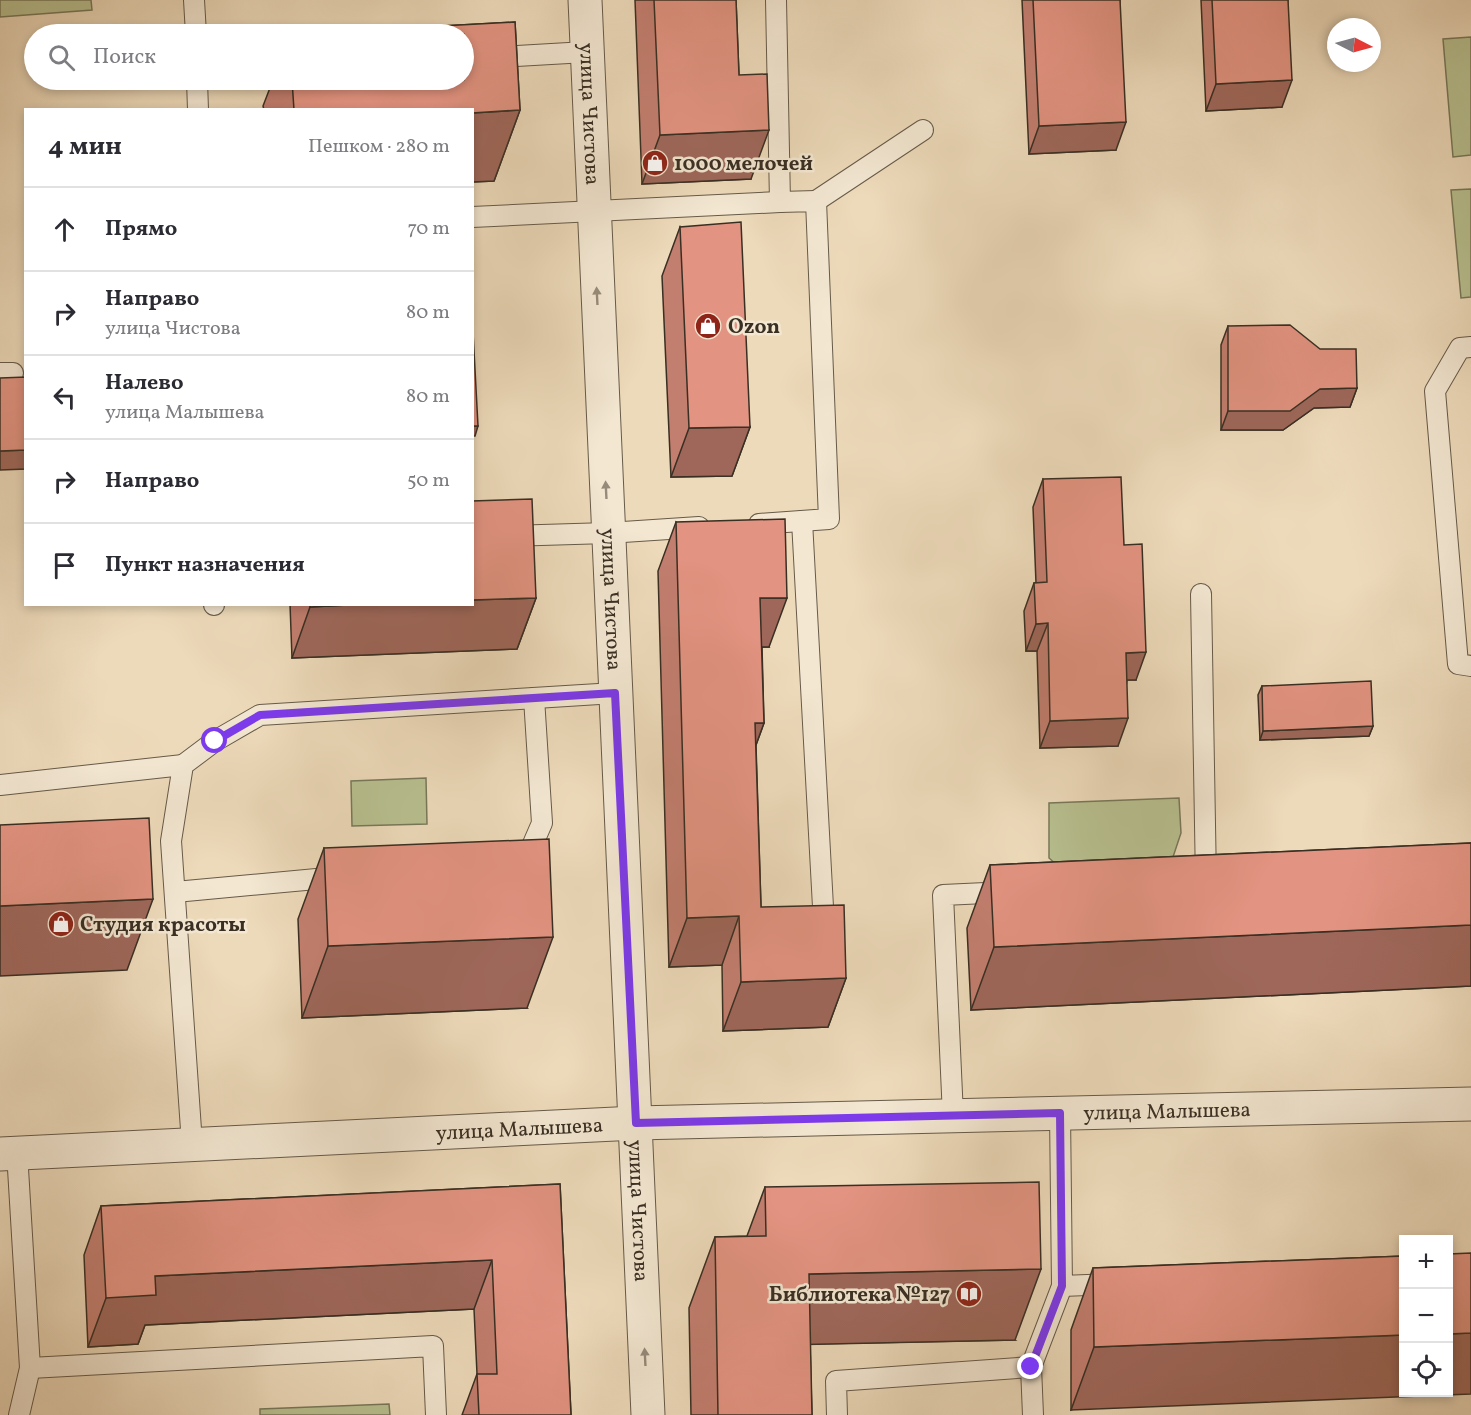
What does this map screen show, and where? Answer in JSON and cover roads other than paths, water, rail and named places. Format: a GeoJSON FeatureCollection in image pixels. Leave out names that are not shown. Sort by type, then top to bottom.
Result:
{"type":"FeatureCollection","features":[{"type":"Feature","properties":{"kind":"street","name":"улица Чистова"},"geometry":{"type":"LineString","coordinates":[[585,0],[648,1415]]}},
{"type":"Feature","properties":{"kind":"street","name":"улица Малышева"},"geometry":{"type":"LineString","coordinates":[[9,1153],[636,1123],[1471,1104]]}},
{"type":"Feature","properties":{"kind":"lane"},"geometry":{"type":"LineString","coordinates":[[194,0],[195,24]]}},
{"type":"Feature","properties":{"kind":"lane"},"geometry":{"type":"LineString","coordinates":[[776,0],[780,202]]}},
{"type":"Feature","properties":{"kind":"lane"},"geometry":{"type":"LineString","coordinates":[[474,58],[586,52]]}},
{"type":"Feature","properties":{"kind":"lane"},"geometry":{"type":"LineString","coordinates":[[197,90],[198,108]]}},
{"type":"Feature","properties":{"kind":"lane"},"geometry":{"type":"LineString","coordinates":[[474,217],[816,201],[923,130]]}},
{"type":"Feature","properties":{"kind":"lane"},"geometry":{"type":"LineString","coordinates":[[746,524],[829,519],[816,201]]}},
{"type":"Feature","properties":{"kind":"lane"},"geometry":{"type":"LineString","coordinates":[[1471,347],[1460,348],[1435,392],[1458,664],[1471,666]]}},
{"type":"Feature","properties":{"kind":"lane"},"geometry":{"type":"LineString","coordinates":[[802,521],[823,907]]}},
{"type":"Feature","properties":{"kind":"lane"},"geometry":{"type":"LineString","coordinates":[[474,537],[608,533],[723,526]]}},
{"type":"Feature","properties":{"kind":"lane"},"geometry":{"type":"LineString","coordinates":[[1201,594],[1206,884]]}},
{"type":"Feature","properties":{"kind":"lane"},"geometry":{"type":"LineString","coordinates":[[0,785],[183,765],[215,741],[260,715],[615,693]]}},
{"type":"Feature","properties":{"kind":"lane"},"geometry":{"type":"LineString","coordinates":[[505,862],[526,860],[542,823],[534,698]]}},
{"type":"Feature","properties":{"kind":"lane"},"geometry":{"type":"LineString","coordinates":[[183,765],[171,841],[192,1144]]}},
{"type":"Feature","properties":{"kind":"lane"},"geometry":{"type":"LineString","coordinates":[[175,892],[352,876]]}},
{"type":"Feature","properties":{"kind":"lane"},"geometry":{"type":"LineString","coordinates":[[1182,885],[1229,883]]}},
{"type":"Feature","properties":{"kind":"lane"},"geometry":{"type":"LineString","coordinates":[[952,1116],[943,895],[1027,891]]}},
{"type":"Feature","properties":{"kind":"lane"},"geometry":{"type":"LineString","coordinates":[[1033,1415],[1031,1367],[1062,1286],[1060,1113]]}},
{"type":"Feature","properties":{"kind":"lane"},"geometry":{"type":"LineString","coordinates":[[9,1153],[30,1368],[19,1415]]}},
{"type":"Feature","properties":{"kind":"lane"},"geometry":{"type":"LineString","coordinates":[[1062,1286],[1133,1283]]}},
{"type":"Feature","properties":{"kind":"lane"},"geometry":{"type":"LineString","coordinates":[[30,1368],[433,1346],[436,1415]]}},
{"type":"Feature","properties":{"kind":"lane"},"geometry":{"type":"LineString","coordinates":[[837,1415],[836,1381],[1031,1367]]}},
{"type":"Feature","properties":{"kind":"place","name":"1000 мелочей"},"geometry":{"type":"Point","coordinates":[655,163]}},
{"type":"Feature","properties":{"kind":"place","name":"Ozon"},"geometry":{"type":"Point","coordinates":[708,326]}},
{"type":"Feature","properties":{"kind":"place","name":"Студия красоты"},"geometry":{"type":"Point","coordinates":[61,924]}},
{"type":"Feature","properties":{"kind":"place","name":"Библиотека №127"},"geometry":{"type":"Point","coordinates":[969,1294]}}]}
